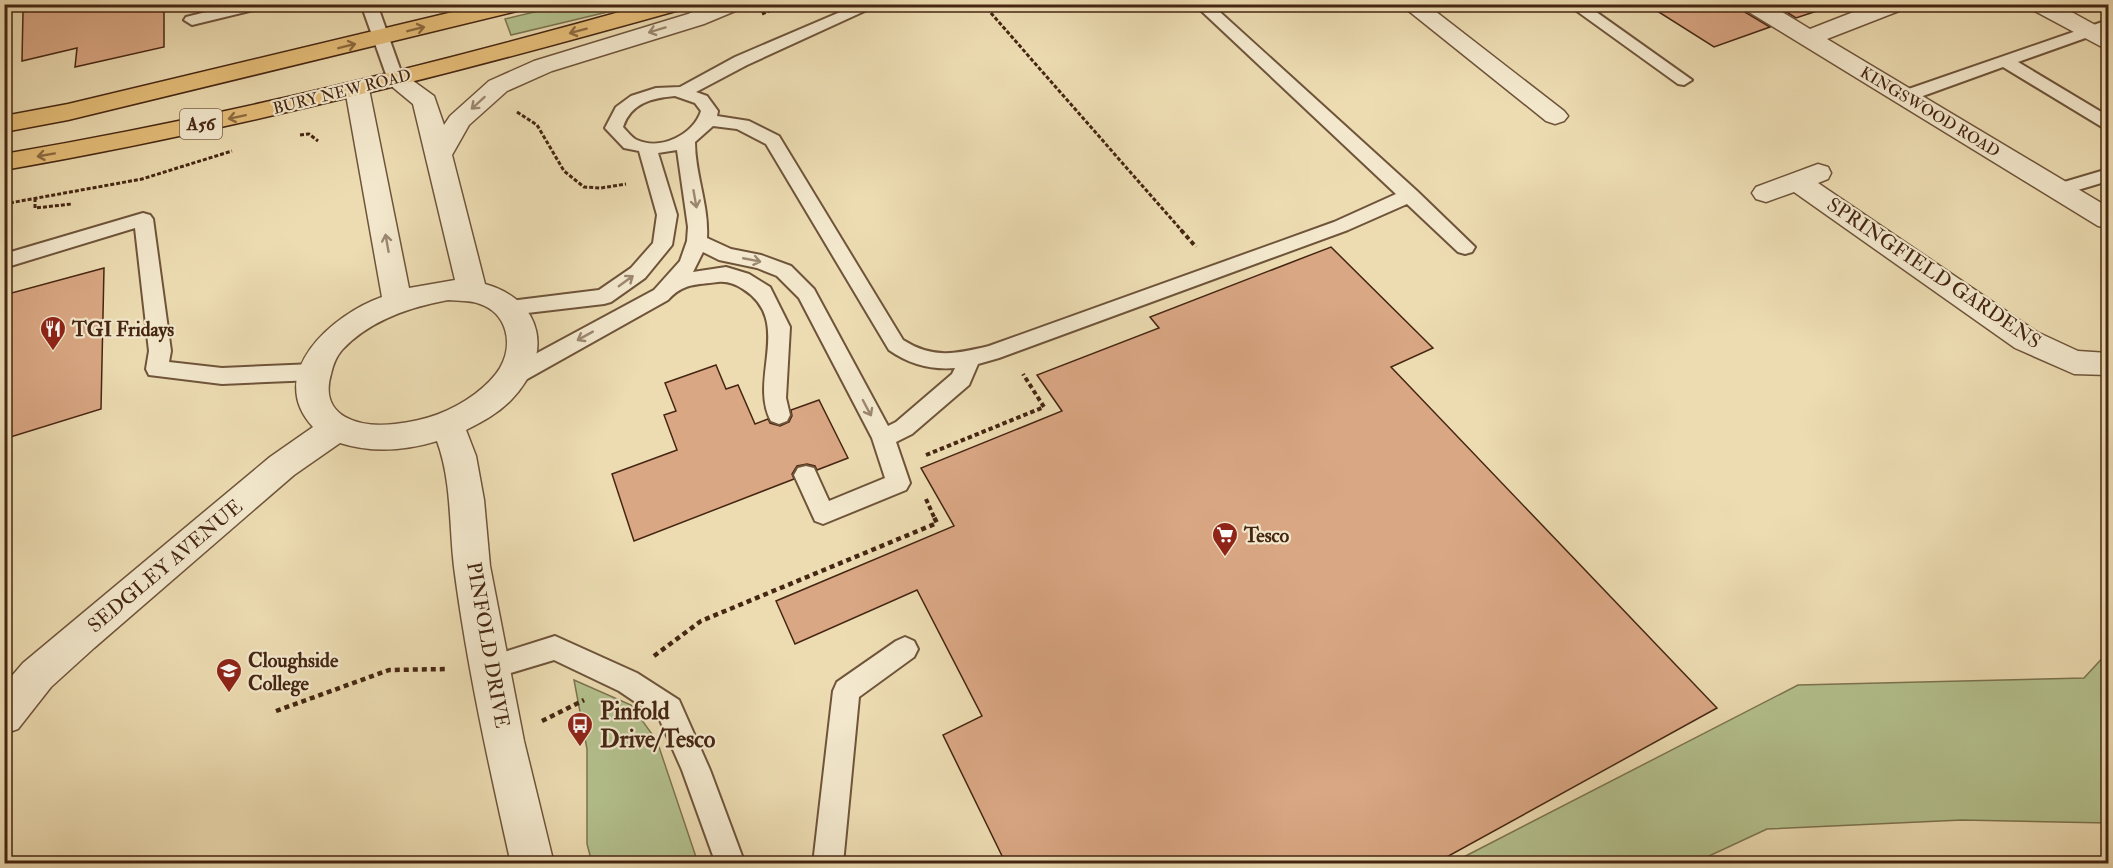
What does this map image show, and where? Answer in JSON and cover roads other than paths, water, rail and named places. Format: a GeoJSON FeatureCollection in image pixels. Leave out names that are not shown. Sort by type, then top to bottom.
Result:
{"type":"FeatureCollection","features":[{"type":"Feature","properties":{"kind":"highway","name":"A56"},"geometry":{"type":"LineString","coordinates":[[4,124],[68,112],[517,4]]}},
{"type":"Feature","properties":{"kind":"highway","name":"BURY NEW ROAD"},"geometry":{"type":"LineString","coordinates":[[4,162],[112,144],[361,77],[396,80],[675,4]]}},
{"type":"Feature","properties":{"kind":"highway"},"geometry":{"type":"LineString","coordinates":[[4,137],[254,90],[317,73],[361,77],[381,38]]}},
{"type":"Feature","properties":{"kind":"street"},"geometry":{"type":"LineString","coordinates":[[439,155],[459,120],[498,86],[543,66],[696,19],[732,4]]}},
{"type":"Feature","properties":{"kind":"street"},"geometry":{"type":"LineString","coordinates":[[1411,4],[1511,93],[1555,116]]}},
{"type":"Feature","properties":{"kind":"street","name":"KINGSWOOD ROAD"},"geometry":{"type":"LineString","coordinates":[[1752,4],[2109,219]]}},
{"type":"Feature","properties":{"kind":"street"},"geometry":{"type":"LineString","coordinates":[[2039,4],[2102,32]]}},
{"type":"Feature","properties":{"kind":"street"},"geometry":{"type":"LineString","coordinates":[[1807,38],[1892,5]]}},
{"type":"Feature","properties":{"kind":"street"},"geometry":{"type":"LineString","coordinates":[[361,77],[397,300]]}},
{"type":"Feature","properties":{"kind":"street"},"geometry":{"type":"LineString","coordinates":[[396,80],[425,101],[472,291]]}},
{"type":"Feature","properties":{"kind":"street","name":"SPRINGFIELD GARDENS"},"geometry":{"type":"LineString","coordinates":[[1766,193],[1809,176],[2026,340],[2074,362],[2109,364]]}},
{"type":"Feature","properties":{"kind":"street"},"geometry":{"type":"LineString","coordinates":[[448,290],[472,291],[493,297],[510,308],[522,327],[523,351],[512,377],[488,401],[447,425],[417,435],[386,439],[359,436],[336,428],[319,413],[312,393],[314,372],[326,350],[344,330],[369,313],[397,300],[422,293],[448,290]]}},
{"type":"Feature","properties":{"kind":"street","name":"PINFOLD DRIVE"},"geometry":{"type":"LineString","coordinates":[[447,425],[459,456],[467,500],[472,566],[504,741],[533,864]]}},
{"type":"Feature","properties":{"kind":"street","name":"SEDGLEY AVENUE"},"geometry":{"type":"LineString","coordinates":[[4,716],[37,675],[72,644],[282,466],[336,428]]}},
{"type":"Feature","properties":{"kind":"lane"},"geometry":{"type":"LineString","coordinates":[[192,20],[261,4]]}},
{"type":"Feature","properties":{"kind":"lane"},"geometry":{"type":"LineString","coordinates":[[369,4],[396,80]]}},
{"type":"Feature","properties":{"kind":"lane"},"geometry":{"type":"LineString","coordinates":[[683,92],[741,61],[873,4]]}},
{"type":"Feature","properties":{"kind":"lane"},"geometry":{"type":"LineString","coordinates":[[1201,4],[1465,247]]}},
{"type":"Feature","properties":{"kind":"lane"},"geometry":{"type":"LineString","coordinates":[[1574,4],[1684,80]]}},
{"type":"Feature","properties":{"kind":"lane"},"geometry":{"type":"LineString","coordinates":[[1903,97],[2004,61],[2102,32]]}},
{"type":"Feature","properties":{"kind":"lane"},"geometry":{"type":"LineString","coordinates":[[2004,61],[2109,123]]}},
{"type":"Feature","properties":{"kind":"lane"},"geometry":{"type":"LineString","coordinates":[[658,92],[683,92],[704,100],[710,111],[709,121],[700,132],[673,146],[647,148],[631,145],[619,138],[614,128],[616,117],[625,106],[639,98],[658,92]]}},
{"type":"Feature","properties":{"kind":"lane"},"geometry":{"type":"LineString","coordinates":[[709,121],[730,121],[747,125],[773,140],[896,345],[909,355],[930,362],[969,359],[1001,350],[1341,226],[1410,195]]}},
{"type":"Feature","properties":{"kind":"lane"},"geometry":{"type":"LineString","coordinates":[[512,377],[661,295],[689,264],[697,241],[697,212],[686,158],[686,141]]}},
{"type":"Feature","properties":{"kind":"lane"},"geometry":{"type":"LineString","coordinates":[[510,308],[604,297],[644,266],[662,245],[667,215],[647,148]]}},
{"type":"Feature","properties":{"kind":"lane"},"geometry":{"type":"LineString","coordinates":[[2061,189],[2109,175]]}},
{"type":"Feature","properties":{"kind":"lane"},"geometry":{"type":"LineString","coordinates":[[4,261],[143,219],[160,351],[157,369],[222,376],[314,372]]}},
{"type":"Feature","properties":{"kind":"lane"},"geometry":{"type":"LineString","coordinates":[[697,241],[726,255],[761,262],[784,272],[807,294],[883,438],[898,483],[823,514],[806,475]]}},
{"type":"Feature","properties":{"kind":"lane"},"geometry":{"type":"LineString","coordinates":[[673,282],[726,274],[742,279],[763,292],[780,327],[775,398],[779,415]]}},
{"type":"Feature","properties":{"kind":"lane"},"geometry":{"type":"LineString","coordinates":[[883,438],[904,428],[961,379],[969,359]]}},
{"type":"Feature","properties":{"kind":"lane"},"geometry":{"type":"LineString","coordinates":[[491,667],[555,648],[628,682],[669,709],[696,770],[731,864]]}},
{"type":"Feature","properties":{"kind":"lane"},"geometry":{"type":"LineString","coordinates":[[828,864],[846,691],[905,649]]}},
{"type":"Feature","properties":{"kind":"place","name":"TGI Fridays"},"geometry":{"type":"Point","coordinates":[53,352]}},
{"type":"Feature","properties":{"kind":"place","name":"Tesco"},"geometry":{"type":"Point","coordinates":[1225,558]}},
{"type":"Feature","properties":{"kind":"place","name":"Cloughside College"},"geometry":{"type":"Point","coordinates":[229,694]}},
{"type":"Feature","properties":{"kind":"place","name":"Pinfold Drive/Tesco"},"geometry":{"type":"Point","coordinates":[580,748]}}]}
